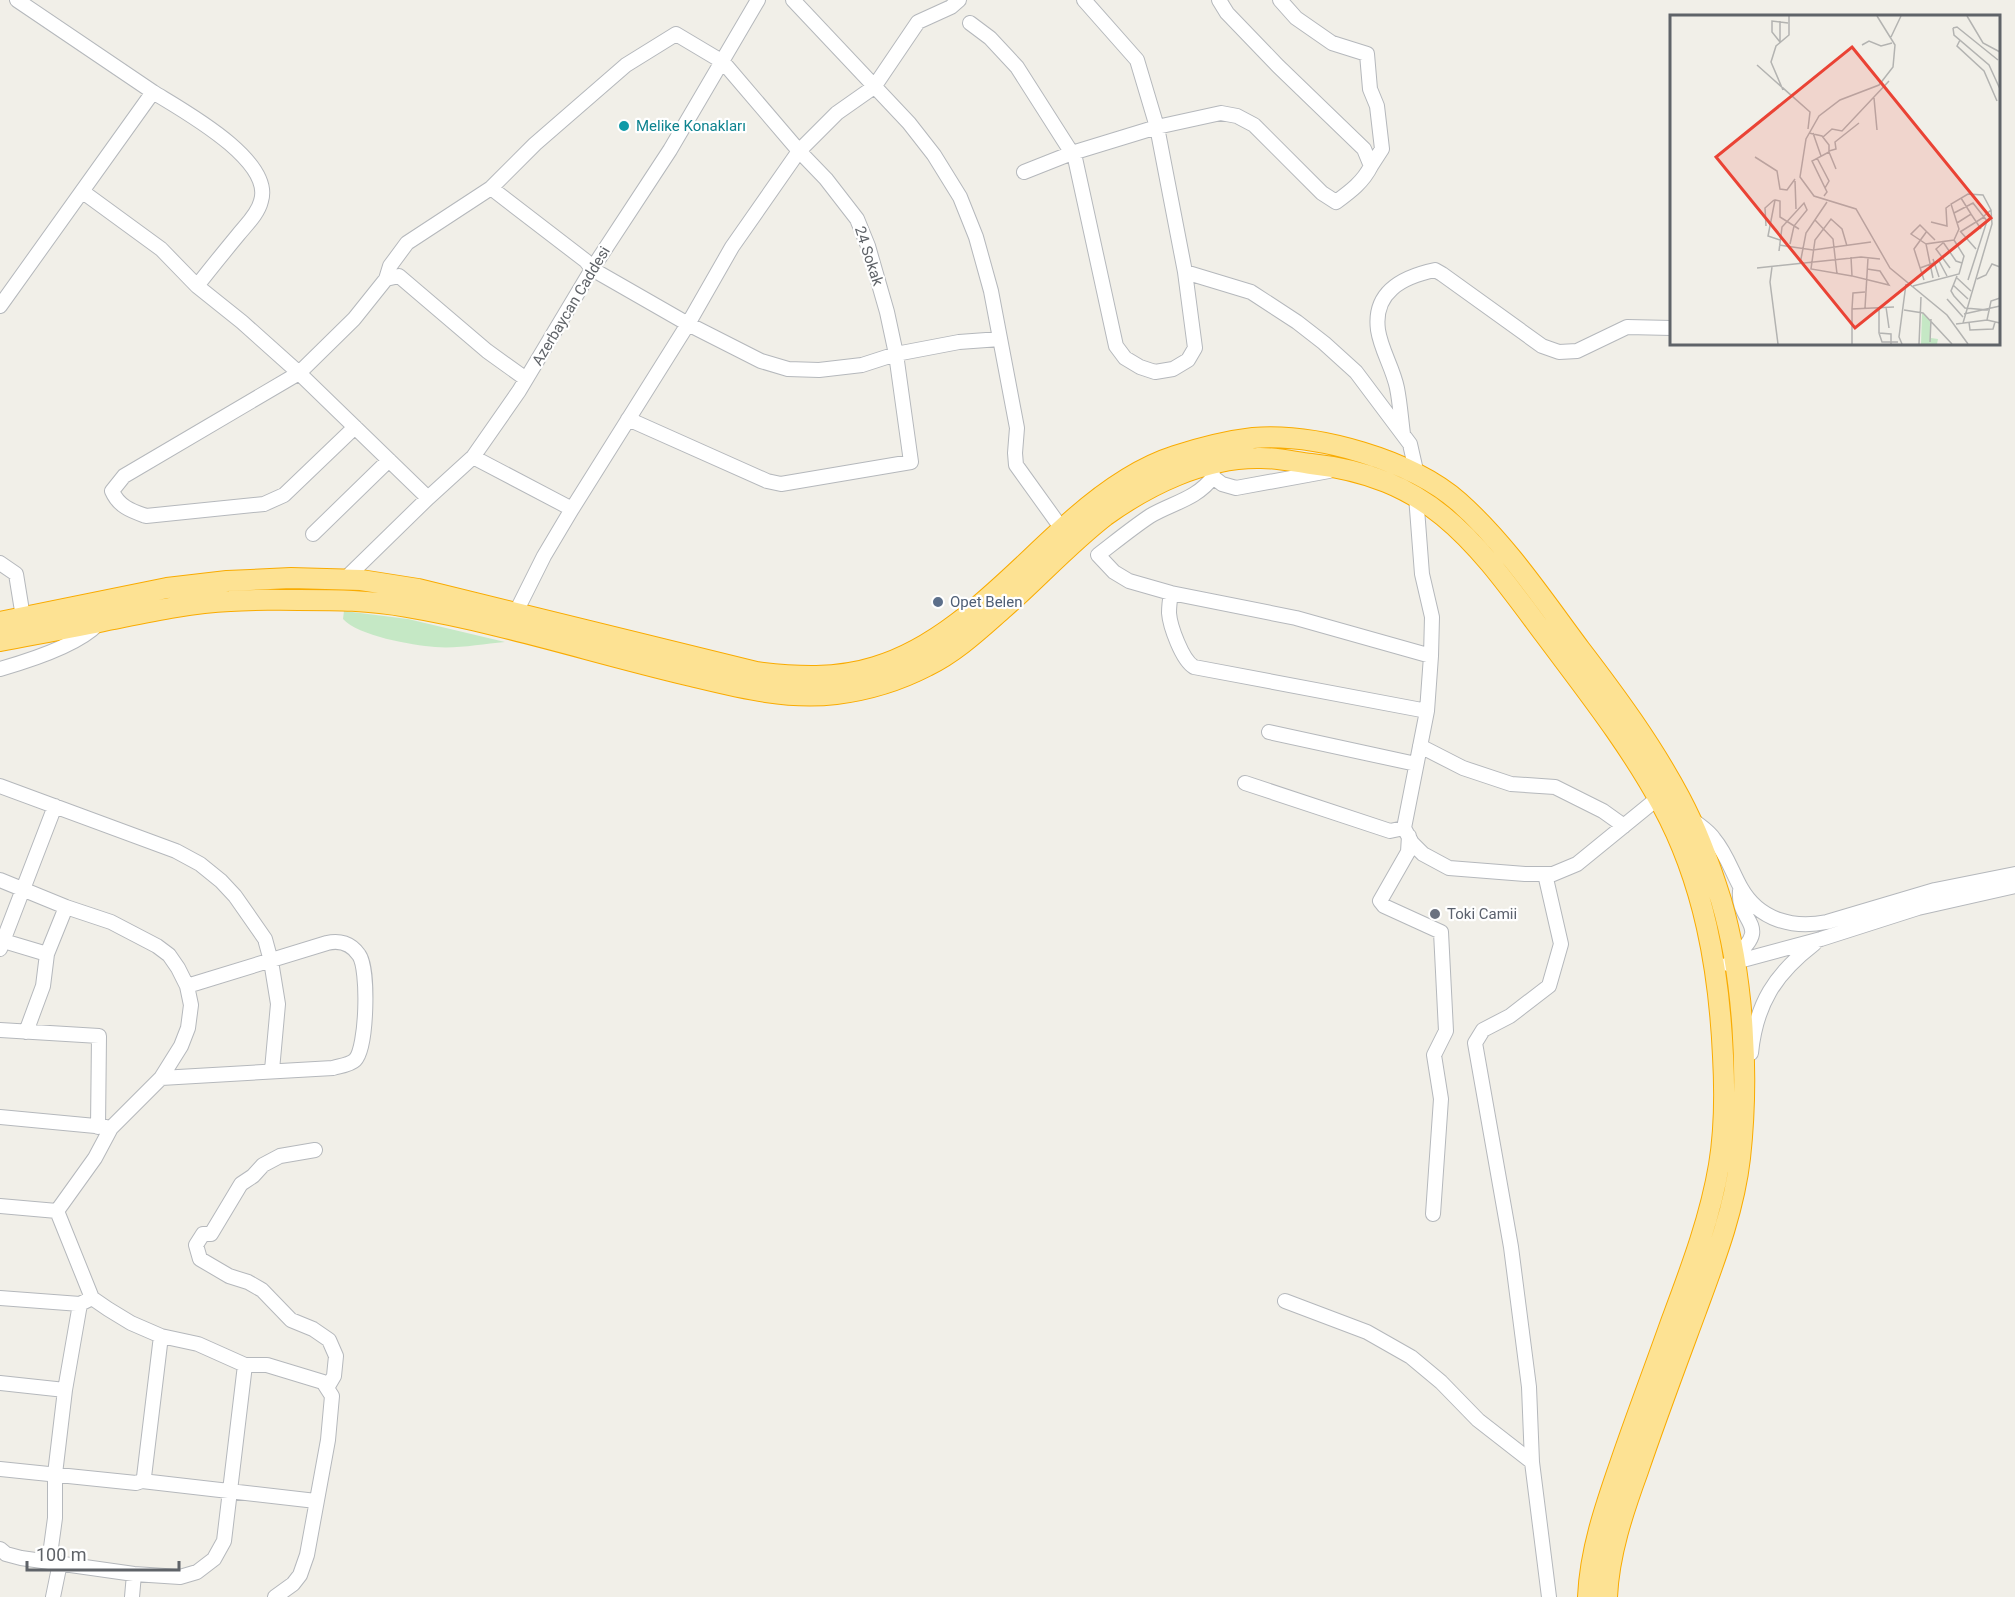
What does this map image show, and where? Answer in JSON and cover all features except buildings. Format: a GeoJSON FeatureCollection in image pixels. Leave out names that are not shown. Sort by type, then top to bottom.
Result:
{"type":"FeatureCollection","features":[{"type":"Feature","properties":{"kind":"highway"},"geometry":{"type":"LineString","coordinates":[[0,641],[170,607],[228,601],[359,599],[414,608],[514,631],[753,691],[795,696],[837,694],[882,686],[931,664],[968,640],[1101,520],[1136,496],[1175,476],[1212,462],[1256,438],[1305,440],[1347,448],[1393,463],[1417,475],[1456,500],[1491,534],[1522,571],[1643,735],[1681,798],[1701,843],[1721,901],[1728,963],[1721,1008],[1724,1118],[1720,1162],[1695,1259],[1604,1509],[1589,1571],[1588,1597]]}},
{"type":"Feature","properties":{"kind":"highway"},"geometry":{"type":"LineString","coordinates":[[0,622],[167,588],[227,581],[291,578],[361,580],[418,589],[756,672],[795,677],[834,675],[876,667],[922,647],[956,625],[1089,504],[1126,479],[1168,458],[1212,462],[1256,458],[1345,468],[1386,481],[1416,496],[1444,515],[1477,547],[1626,746],[1658,798],[1683,850],[1703,907],[1728,963],[1740,1006],[1743,1119],[1739,1165],[1729,1212],[1713,1265],[1623,1514],[1608,1574],[1607,1597]]}},
{"type":"Feature","properties":{"kind":"street"},"geometry":{"type":"LineString","coordinates":[[17,0],[220,135],[256,172],[262,187],[260,205],[196,286]]}},
{"type":"Feature","properties":{"kind":"street","name":"Azerbaycan Caddesi"},"geometry":{"type":"LineString","coordinates":[[344,580],[428,498],[474,457],[526,379],[592,269],[670,150],[758,0]]}},
{"type":"Feature","properties":{"kind":"street"},"geometry":{"type":"LineString","coordinates":[[516,612],[544,556],[688,324],[732,247],[798,151],[837,113],[874,87],[918,22],[951,7],[959,0]]}},
{"type":"Feature","properties":{"kind":"street"},"geometry":{"type":"LineString","coordinates":[[970,23],[990,38],[1017,67],[1076,158],[1116,346],[1125,358],[1140,368],[1155,372],[1173,369],[1188,360],[1195,348],[1185,272],[1157,127],[1137,60],[1084,0]]}},
{"type":"Feature","properties":{"kind":"street"},"geometry":{"type":"LineString","coordinates":[[1219,0],[1227,13],[1364,149],[1371,166]]}},
{"type":"Feature","properties":{"kind":"street"},"geometry":{"type":"LineString","coordinates":[[1024,172],[1072,153],[1157,127],[1221,113],[1237,116],[1254,125],[1322,193],[1336,202],[1365,178],[1382,149],[1377,106],[1370,89],[1367,54],[1332,43],[1296,18],[1280,0]]}},
{"type":"Feature","properties":{"kind":"street"},"geometry":{"type":"LineString","coordinates":[[797,1],[922,139],[960,197],[976,237],[991,291],[1017,428],[1016,465],[1062,529]]}},
{"type":"Feature","properties":{"kind":"street","name":"24 Sokak"},"geometry":{"type":"LineString","coordinates":[[491,188],[536,144],[626,64],[676,34],[723,62],[798,151],[826,179],[857,219],[868,246],[887,312],[896,354],[911,462],[781,484],[767,481],[628,419]]}},
{"type":"Feature","properties":{"kind":"street"},"geometry":{"type":"LineString","coordinates":[[0,306],[4,290],[82,192],[153,92]]}},
{"type":"Feature","properties":{"kind":"street"},"geometry":{"type":"LineString","coordinates":[[355,427],[284,495],[264,504],[146,516],[129,510],[116,500],[112,492],[124,476],[299,373],[354,319],[386,279],[390,266],[407,243],[491,188],[586,261],[592,269],[688,324],[761,362],[788,369],[819,370],[862,365],[896,354],[959,342],[1000,339]]}},
{"type":"Feature","properties":{"kind":"street"},"geometry":{"type":"LineString","coordinates":[[82,192],[161,249],[196,286],[242,322],[299,373],[428,498]]}},
{"type":"Feature","properties":{"kind":"street"},"geometry":{"type":"LineString","coordinates":[[1403,434],[1397,387],[1378,331],[1378,312],[1384,295],[1420,273],[1435,270],[1542,346],[1559,352],[1577,351],[1627,327],[1670,328]]}},
{"type":"Feature","properties":{"kind":"street"},"geometry":{"type":"LineString","coordinates":[[1185,272],[1251,292],[1324,343],[1356,372],[1403,434],[1410,444],[1417,475]]}},
{"type":"Feature","properties":{"kind":"street"},"geometry":{"type":"LineString","coordinates":[[386,279],[399,276],[487,351],[526,379]]}},
{"type":"Feature","properties":{"kind":"street"},"geometry":{"type":"LineString","coordinates":[[474,457],[572,509]]}},
{"type":"Feature","properties":{"kind":"street"},"geometry":{"type":"LineString","coordinates":[[313,534],[389,460]]}},
{"type":"Feature","properties":{"kind":"street"},"geometry":{"type":"LineString","coordinates":[[1212,462],[1222,484],[1236,488],[1345,468]]}},
{"type":"Feature","properties":{"kind":"street"},"geometry":{"type":"LineString","coordinates":[[1212,462],[1199,492],[1148,517],[1098,555],[1114,572],[1129,581],[1171,593],[1296,618],[1431,656]]}},
{"type":"Feature","properties":{"kind":"street"},"geometry":{"type":"LineString","coordinates":[[1416,496],[1422,574],[1432,617],[1427,711],[1406,832],[1408,852],[1380,901],[1384,906],[1441,932],[1446,1031],[1434,1055],[1441,1099],[1433,1214]]}},
{"type":"Feature","properties":{"kind":"street"},"geometry":{"type":"LineString","coordinates":[[0,563],[16,574],[23,617]]}},
{"type":"Feature","properties":{"kind":"street"},"geometry":{"type":"LineString","coordinates":[[1171,593],[1169,611],[1171,622],[1185,658],[1194,667],[1427,711]]}},
{"type":"Feature","properties":{"kind":"street"},"geometry":{"type":"LineString","coordinates":[[0,669],[26,661],[82,637],[101,622]]}},
{"type":"Feature","properties":{"kind":"street"},"geometry":{"type":"LineString","coordinates":[[1269,732],[1416,764]]}},
{"type":"Feature","properties":{"kind":"street"},"geometry":{"type":"LineString","coordinates":[[1420,747],[1463,768],[1511,784],[1555,787],[1603,811],[1624,826]]}},
{"type":"Feature","properties":{"kind":"street"},"geometry":{"type":"LineString","coordinates":[[1245,783],[1390,831],[1406,832],[1423,854],[1449,868],[1525,874],[1552,874],[1577,864],[1658,798]]}},
{"type":"Feature","properties":{"kind":"street"},"geometry":{"type":"LineString","coordinates":[[0,786],[176,851],[200,864],[221,881],[265,939],[271,961],[278,1004],[272,1070]]}},
{"type":"Feature","properties":{"kind":"street"},"geometry":{"type":"LineString","coordinates":[[47,954],[1,944],[56,806]]}},
{"type":"Feature","properties":{"kind":"street"},"geometry":{"type":"LineString","coordinates":[[1688,815],[1714,838],[1740,887],[1751,902],[1767,915],[1787,923],[1812,925],[1840,919],[1935,890],[2015,874]]}},
{"type":"Feature","properties":{"kind":"street"},"geometry":{"type":"LineString","coordinates":[[1545,874],[1561,944],[1549,986],[1510,1016],[1483,1030],[1475,1043],[1512,1258],[1529,1388],[1532,1462],[1549,1597]]}},
{"type":"Feature","properties":{"kind":"street"},"geometry":{"type":"LineString","coordinates":[[0,880],[66,907],[111,922],[157,946],[174,961],[187,986],[191,1005],[188,1028],[182,1047],[161,1078],[105,1127],[0,1117]]}},
{"type":"Feature","properties":{"kind":"street"},"geometry":{"type":"LineString","coordinates":[[1728,963],[1821,939],[1918,908],[2015,886]]}},
{"type":"Feature","properties":{"kind":"street"},"geometry":{"type":"LineString","coordinates":[[1728,963],[1748,945],[1752,935],[1750,923],[1739,899],[1740,887]]}},
{"type":"Feature","properties":{"kind":"street"},"geometry":{"type":"LineString","coordinates":[[26,1032],[43,986],[47,954],[66,907]]}},
{"type":"Feature","properties":{"kind":"street"},"geometry":{"type":"LineString","coordinates":[[1743,1067],[1750,1059],[1753,1029],[1768,993],[1803,952],[1821,939]]}},
{"type":"Feature","properties":{"kind":"street"},"geometry":{"type":"LineString","coordinates":[[161,1078],[333,1068],[353,1062],[359,1054],[365,1006],[362,960],[351,946],[342,942],[327,943],[187,986]]}},
{"type":"Feature","properties":{"kind":"street"},"geometry":{"type":"LineString","coordinates":[[0,1030],[99,1036],[105,1127],[94,1158],[57,1211]]}},
{"type":"Feature","properties":{"kind":"street"},"geometry":{"type":"LineString","coordinates":[[315,1150],[280,1156],[263,1165],[241,1184],[211,1234],[203,1234],[196,1245],[200,1259],[229,1276],[248,1282],[262,1290],[291,1320],[313,1329],[329,1340],[336,1356],[334,1376],[327,1388]]}},
{"type":"Feature","properties":{"kind":"street"},"geometry":{"type":"LineString","coordinates":[[0,1206],[57,1211]]}},
{"type":"Feature","properties":{"kind":"street"},"geometry":{"type":"LineString","coordinates":[[53,1597],[55,1474],[65,1390],[86,1301],[57,1211]]}},
{"type":"Feature","properties":{"kind":"street"},"geometry":{"type":"LineString","coordinates":[[0,1299],[86,1301],[161,1336],[198,1344],[245,1365],[267,1365],[323,1382],[332,1396],[328,1440],[307,1555],[300,1575],[293,1584],[275,1597]]}},
{"type":"Feature","properties":{"kind":"street"},"geometry":{"type":"LineString","coordinates":[[1285,1300],[1367,1332],[1411,1357],[1441,1382],[1478,1419],[1532,1462]]}},
{"type":"Feature","properties":{"kind":"street"},"geometry":{"type":"LineString","coordinates":[[142,1481],[161,1336]]}},
{"type":"Feature","properties":{"kind":"street"},"geometry":{"type":"LineString","coordinates":[[0,1549],[6,1554],[21,1558],[134,1574],[180,1577],[197,1572],[214,1559],[224,1541],[245,1365]]}},
{"type":"Feature","properties":{"kind":"street"},"geometry":{"type":"LineString","coordinates":[[0,1383],[65,1390]]}},
{"type":"Feature","properties":{"kind":"street"},"geometry":{"type":"LineString","coordinates":[[0,1469],[136,1483],[142,1481],[316,1501]]}},
{"type":"Feature","properties":{"kind":"street"},"geometry":{"type":"LineString","coordinates":[[132,1597],[134,1574]]}},
{"type":"Feature","properties":{"kind":"green space"},"geometry":{"type":"Polygon","coordinates":[[[344,611],[408,619],[505,642],[443,647],[400,642],[373,635],[350,625],[343,619],[344,611]]]}},
{"type":"Feature","properties":{"kind":"place","name":"Melike Konakları"},"geometry":{"type":"Point","coordinates":[624,126]}},
{"type":"Feature","properties":{"kind":"place","name":"Opet Belen"},"geometry":{"type":"Point","coordinates":[938,602]}},
{"type":"Feature","properties":{"kind":"place","name":"Toki Camii"},"geometry":{"type":"Point","coordinates":[1435,914]}}]}
